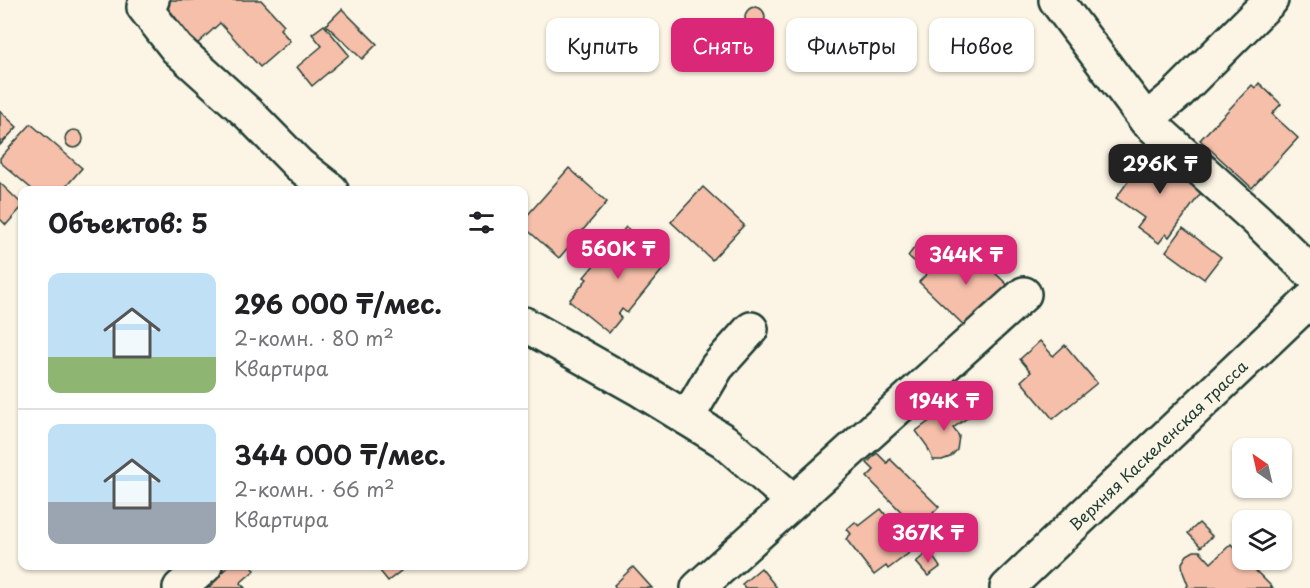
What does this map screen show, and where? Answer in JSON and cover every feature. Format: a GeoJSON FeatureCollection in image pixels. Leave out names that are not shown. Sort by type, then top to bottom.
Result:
{"type":"FeatureCollection","features":[{"type":"Feature","properties":{"kind":"street"},"geometry":{"type":"LineString","coordinates":[[152,0],[144,8],[177,49],[249,114],[299,165],[326,186]]}},
{"type":"Feature","properties":{"kind":"street"},"geometry":{"type":"LineString","coordinates":[[1056,0],[1146,120],[1257,220],[1310,272]]}},
{"type":"Feature","properties":{"kind":"street"},"geometry":{"type":"LineString","coordinates":[[1146,120],[1178,93],[1271,0]]}},
{"type":"Feature","properties":{"kind":"street"},"geometry":{"type":"LineString","coordinates":[[698,588],[1024,294]]}},
{"type":"Feature","properties":{"kind":"street","name":"Верхняя Каскеленская трасса"},"geometry":{"type":"LineString","coordinates":[[1007,588],[1310,300]]}},
{"type":"Feature","properties":{"kind":"street"},"geometry":{"type":"LineString","coordinates":[[528,326],[641,390],[724,441],[794,501]]}},
{"type":"Feature","properties":{"kind":"street"},"geometry":{"type":"LineString","coordinates":[[687,418],[717,367],[751,329]]}},
{"type":"Feature","properties":{"kind":"street"},"geometry":{"type":"LineString","coordinates":[[180,588],[201,570]]}},
{"type":"Feature","properties":{"kind":"building"},"geometry":{"type":"Polygon","coordinates":[[[171,0],[261,0],[284,25],[280,29],[290,41],[260,67],[220,23],[195,46],[161,9],[171,0]]]}},
{"type":"Feature","properties":{"kind":"building"},"geometry":{"type":"Polygon","coordinates":[[[755,7],[764,13],[765,18],[745,17],[748,10],[755,7]]]}},
{"type":"Feature","properties":{"kind":"building"},"geometry":{"type":"Polygon","coordinates":[[[342,9],[377,44],[362,59],[326,25],[342,9]]]}},
{"type":"Feature","properties":{"kind":"building"},"geometry":{"type":"Polygon","coordinates":[[[324,25],[349,55],[312,86],[297,67],[322,46],[312,34],[324,25]]]}},
{"type":"Feature","properties":{"kind":"building"},"geometry":{"type":"Polygon","coordinates":[[[1259,83],[1281,104],[1272,114],[1298,138],[1252,188],[1200,140],[1252,85],[1255,88],[1259,83]]]}},
{"type":"Feature","properties":{"kind":"building"},"geometry":{"type":"Polygon","coordinates":[[[0,111],[17,127],[0,145],[0,111]]]}},
{"type":"Feature","properties":{"kind":"building"},"geometry":{"type":"Polygon","coordinates":[[[31,124],[82,168],[66,186],[28,186],[0,162],[0,158],[31,124]]]}},
{"type":"Feature","properties":{"kind":"building"},"geometry":{"type":"Polygon","coordinates":[[[74,130],[80,133],[83,139],[80,145],[74,148],[68,145],[65,139],[68,133],[74,130]]]}},
{"type":"Feature","properties":{"kind":"building"},"geometry":{"type":"Polygon","coordinates":[[[1152,148],[1206,186],[1169,237],[1166,234],[1159,243],[1137,227],[1144,218],[1116,198],[1152,148]]]}},
{"type":"Feature","properties":{"kind":"building"},"geometry":{"type":"Polygon","coordinates":[[[569,168],[607,202],[559,258],[528,231],[528,214],[569,168]]]}},
{"type":"Feature","properties":{"kind":"building"},"geometry":{"type":"Polygon","coordinates":[[[0,183],[18,200],[18,212],[6,225],[0,219],[0,183]]]}},
{"type":"Feature","properties":{"kind":"building"},"geometry":{"type":"Polygon","coordinates":[[[703,187],[744,225],[712,260],[671,222],[703,187]]]}},
{"type":"Feature","properties":{"kind":"building"},"geometry":{"type":"Polygon","coordinates":[[[626,227],[668,263],[627,313],[622,309],[618,315],[621,318],[609,333],[569,301],[587,279],[584,277],[626,227]]]}},
{"type":"Feature","properties":{"kind":"building"},"geometry":{"type":"Polygon","coordinates":[[[1183,228],[1221,257],[1204,279],[1166,251],[1183,228]]]}},
{"type":"Feature","properties":{"kind":"building"},"geometry":{"type":"Polygon","coordinates":[[[923,236],[939,249],[924,269],[908,256],[923,236]]]}},
{"type":"Feature","properties":{"kind":"building"},"geometry":{"type":"Polygon","coordinates":[[[960,240],[1012,289],[971,332],[919,282],[960,240]]]}},
{"type":"Feature","properties":{"kind":"building"},"geometry":{"type":"Polygon","coordinates":[[[1040,341],[1053,356],[1065,345],[1097,383],[1053,419],[1021,381],[1031,372],[1020,359],[1040,341]]]}},
{"type":"Feature","properties":{"kind":"building"},"geometry":{"type":"Polygon","coordinates":[[[958,400],[970,416],[953,428],[959,436],[957,450],[950,457],[933,460],[927,446],[916,431],[958,400]]]}},
{"type":"Feature","properties":{"kind":"building"},"geometry":{"type":"Polygon","coordinates":[[[877,453],[887,463],[890,459],[939,507],[933,513],[945,524],[929,540],[867,477],[874,470],[867,463],[877,453]]]}},
{"type":"Feature","properties":{"kind":"building"},"geometry":{"type":"Polygon","coordinates":[[[881,509],[913,550],[888,569],[886,566],[874,575],[846,539],[851,534],[847,529],[855,522],[859,526],[881,509]]]}},
{"type":"Feature","properties":{"kind":"building"},"geometry":{"type":"Polygon","coordinates":[[[1199,523],[1212,536],[1201,547],[1188,533],[1199,523]]]}},
{"type":"Feature","properties":{"kind":"building"},"geometry":{"type":"Polygon","coordinates":[[[1231,544],[1232,570],[1255,570],[1273,588],[1186,588],[1188,585],[1182,563],[1187,555],[1200,551],[1211,563],[1231,544]]]}},
{"type":"Feature","properties":{"kind":"building"},"geometry":{"type":"Polygon","coordinates":[[[929,551],[940,567],[928,576],[916,562],[929,551]]]}},
{"type":"Feature","properties":{"kind":"building"},"geometry":{"type":"Polygon","coordinates":[[[633,567],[652,588],[616,588],[614,585],[633,567]]]}},
{"type":"Feature","properties":{"kind":"building"},"geometry":{"type":"Polygon","coordinates":[[[761,568],[777,588],[745,588],[742,584],[761,568]]]}},
{"type":"Feature","properties":{"kind":"building"},"geometry":{"type":"Polygon","coordinates":[[[224,570],[255,570],[240,583],[245,588],[203,588],[224,570]]]}},
{"type":"Feature","properties":{"kind":"building"},"geometry":{"type":"Polygon","coordinates":[[[379,570],[402,570],[388,581],[379,570]]]}}]}
